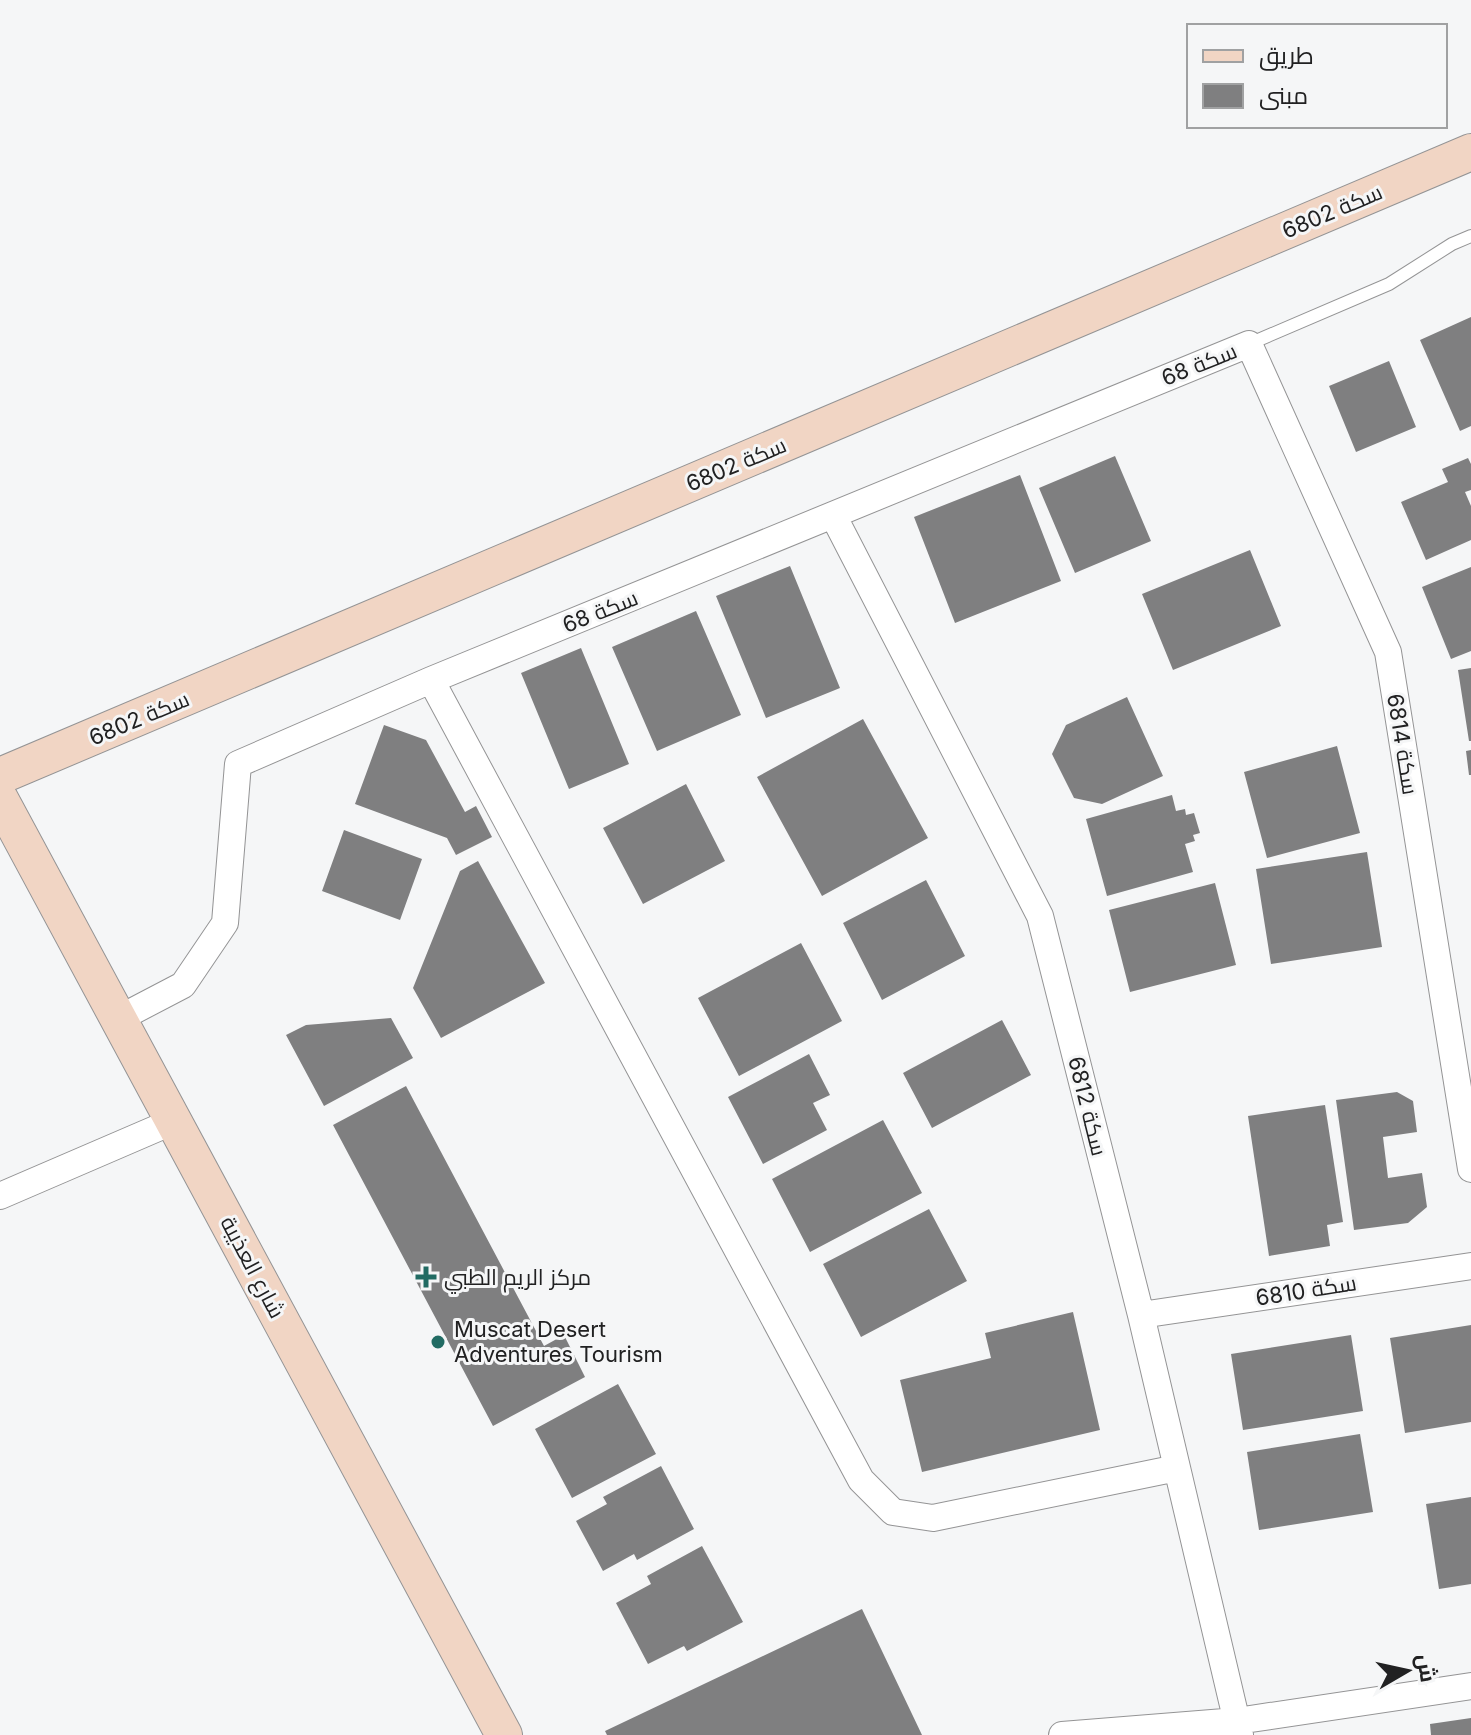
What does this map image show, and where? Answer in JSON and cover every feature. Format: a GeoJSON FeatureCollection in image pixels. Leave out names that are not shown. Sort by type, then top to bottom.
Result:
{"type":"FeatureCollection","features":[{"type":"Feature","properties":{"kind":"street","name":"سكة 6802"},"geometry":{"type":"LineString","coordinates":[[0,776],[1471,152]]}},
{"type":"Feature","properties":{"kind":"street","name":"68 سكة"},"geometry":{"type":"LineString","coordinates":[[118,1019],[183,985],[225,923],[238,764],[431,680],[1249,344]]}},
{"type":"Feature","properties":{"kind":"street","name":"سكة 6814"},"geometry":{"type":"LineString","coordinates":[[1249,344],[1388,652],[1471,1169]]}},
{"type":"Feature","properties":{"kind":"street","name":"سكة 6812"},"geometry":{"type":"LineString","coordinates":[[833,515],[1040,916],[1141,1315],[1238,1728]]}},
{"type":"Feature","properties":{"kind":"street"},"geometry":{"type":"LineString","coordinates":[[431,680],[861,1480],[893,1512],[933,1518],[1177,1468]]}},
{"type":"Feature","properties":{"kind":"street","name":"شارع العذيبة"},"geometry":{"type":"LineString","coordinates":[[0,799],[504,1735]]}},
{"type":"Feature","properties":{"kind":"street"},"geometry":{"type":"LineString","coordinates":[[0,1196],[174,1121]]}},
{"type":"Feature","properties":{"kind":"street","name":"سكة 6810"},"geometry":{"type":"LineString","coordinates":[[1141,1315],[1471,1266]]}},
{"type":"Feature","properties":{"kind":"street"},"geometry":{"type":"LineString","coordinates":[[1062,1735],[1238,1728],[1471,1686]]}},
{"type":"Feature","properties":{"kind":"lane"},"geometry":{"type":"LineString","coordinates":[[1249,344],[1389,284],[1452,244],[1471,236]]}},
{"type":"Feature","properties":{"kind":"building"},"geometry":{"type":"Polygon","coordinates":[[[1471,317],[1471,426],[1460,431],[1420,340],[1471,317]]]}},
{"type":"Feature","properties":{"kind":"building"},"geometry":{"type":"Polygon","coordinates":[[[1389,361],[1416,427],[1356,452],[1329,386],[1389,361]]]}},
{"type":"Feature","properties":{"kind":"building"},"geometry":{"type":"Polygon","coordinates":[[[1115,456],[1151,541],[1075,573],[1039,488],[1115,456]]]}},
{"type":"Feature","properties":{"kind":"building"},"geometry":{"type":"Polygon","coordinates":[[[1468,458],[1471,464],[1471,490],[1465,492],[1471,506],[1471,540],[1426,560],[1401,502],[1448,482],[1442,469],[1468,458]]]}},
{"type":"Feature","properties":{"kind":"building"},"geometry":{"type":"Polygon","coordinates":[[[1020,475],[1061,581],[955,623],[914,517],[1020,475]]]}},
{"type":"Feature","properties":{"kind":"building"},"geometry":{"type":"Polygon","coordinates":[[[1250,550],[1281,626],[1173,670],[1142,594],[1250,550]]]}},
{"type":"Feature","properties":{"kind":"building"},"geometry":{"type":"Polygon","coordinates":[[[790,566],[840,688],[766,718],[716,596],[790,566]]]}},
{"type":"Feature","properties":{"kind":"building"},"geometry":{"type":"Polygon","coordinates":[[[1471,567],[1471,651],[1451,659],[1422,587],[1471,567]]]}},
{"type":"Feature","properties":{"kind":"building"},"geometry":{"type":"Polygon","coordinates":[[[696,611],[741,715],[657,751],[612,647],[696,611]]]}},
{"type":"Feature","properties":{"kind":"building"},"geometry":{"type":"Polygon","coordinates":[[[581,648],[629,764],[569,789],[521,673],[581,648]]]}},
{"type":"Feature","properties":{"kind":"building"},"geometry":{"type":"Polygon","coordinates":[[[1471,668],[1471,741],[1469,741],[1458,670],[1471,668]]]}},
{"type":"Feature","properties":{"kind":"building"},"geometry":{"type":"Polygon","coordinates":[[[1127,697],[1163,776],[1102,804],[1074,798],[1052,754],[1066,725],[1127,697]]]}},
{"type":"Feature","properties":{"kind":"building"},"geometry":{"type":"Polygon","coordinates":[[[863,719],[928,838],[822,896],[757,777],[863,719]]]}},
{"type":"Feature","properties":{"kind":"building"},"geometry":{"type":"Polygon","coordinates":[[[384,725],[426,740],[465,812],[476,806],[492,837],[456,855],[447,838],[355,804],[384,725]]]}},
{"type":"Feature","properties":{"kind":"building"},"geometry":{"type":"Polygon","coordinates":[[[1337,746],[1360,833],[1267,858],[1244,772],[1337,746]]]}},
{"type":"Feature","properties":{"kind":"building"},"geometry":{"type":"Polygon","coordinates":[[[1471,750],[1471,775],[1469,775],[1466,751],[1471,750]]]}},
{"type":"Feature","properties":{"kind":"building"},"geometry":{"type":"Polygon","coordinates":[[[686,784],[725,861],[643,904],[603,828],[686,784]]]}},
{"type":"Feature","properties":{"kind":"building"},"geometry":{"type":"Polygon","coordinates":[[[1172,795],[1176,811],[1185,809],[1186,815],[1194,813],[1200,833],[1193,835],[1195,841],[1185,844],[1193,872],[1107,896],[1086,819],[1172,795]]]}},
{"type":"Feature","properties":{"kind":"building"},"geometry":{"type":"Polygon","coordinates":[[[344,830],[422,859],[400,920],[322,891],[344,830]]]}},
{"type":"Feature","properties":{"kind":"building"},"geometry":{"type":"Polygon","coordinates":[[[1367,852],[1382,947],[1271,964],[1256,869],[1367,852]]]}},
{"type":"Feature","properties":{"kind":"building"},"geometry":{"type":"Polygon","coordinates":[[[478,861],[545,983],[441,1038],[413,988],[460,871],[478,861]]]}},
{"type":"Feature","properties":{"kind":"building"},"geometry":{"type":"Polygon","coordinates":[[[926,880],[965,956],[882,1000],[843,923],[926,880]]]}},
{"type":"Feature","properties":{"kind":"building"},"geometry":{"type":"Polygon","coordinates":[[[1215,883],[1236,965],[1130,992],[1109,910],[1215,883]]]}},
{"type":"Feature","properties":{"kind":"building"},"geometry":{"type":"Polygon","coordinates":[[[801,943],[842,1021],[739,1076],[698,998],[801,943]]]}},
{"type":"Feature","properties":{"kind":"building"},"geometry":{"type":"Polygon","coordinates":[[[391,1018],[413,1058],[324,1106],[286,1035],[306,1025],[391,1018]]]}},
{"type":"Feature","properties":{"kind":"building"},"geometry":{"type":"Polygon","coordinates":[[[1002,1020],[1031,1075],[932,1128],[903,1073],[1002,1020]]]}},
{"type":"Feature","properties":{"kind":"building"},"geometry":{"type":"Polygon","coordinates":[[[809,1054],[830,1095],[813,1103],[827,1130],[763,1164],[728,1097],[809,1054]]]}},
{"type":"Feature","properties":{"kind":"building"},"geometry":{"type":"Polygon","coordinates":[[[406,1086],[544,1346],[564,1335],[585,1377],[493,1426],[333,1125],[406,1086]]]}},
{"type":"Feature","properties":{"kind":"building"},"geometry":{"type":"Polygon","coordinates":[[[1397,1092],[1413,1101],[1417,1132],[1383,1137],[1388,1178],[1422,1173],[1427,1207],[1408,1223],[1354,1230],[1336,1100],[1397,1092]]]}},
{"type":"Feature","properties":{"kind":"building"},"geometry":{"type":"Polygon","coordinates":[[[1325,1105],[1343,1222],[1327,1225],[1330,1246],[1269,1256],[1248,1116],[1325,1105]]]}},
{"type":"Feature","properties":{"kind":"building"},"geometry":{"type":"Polygon","coordinates":[[[883,1120],[922,1193],[810,1252],[772,1179],[883,1120]]]}},
{"type":"Feature","properties":{"kind":"building"},"geometry":{"type":"Polygon","coordinates":[[[929,1209],[967,1281],[861,1337],[823,1264],[929,1209]]]}},
{"type":"Feature","properties":{"kind":"building"},"geometry":{"type":"Polygon","coordinates":[[[1073,1312],[1100,1430],[922,1472],[900,1380],[991,1358],[985,1333],[1073,1312]]]}},
{"type":"Feature","properties":{"kind":"building"},"geometry":{"type":"Polygon","coordinates":[[[1471,1325],[1471,1422],[1405,1433],[1390,1338],[1471,1325]]]}},
{"type":"Feature","properties":{"kind":"building"},"geometry":{"type":"Polygon","coordinates":[[[1351,1335],[1363,1411],[1243,1430],[1231,1354],[1351,1335]]]}},
{"type":"Feature","properties":{"kind":"building"},"geometry":{"type":"Polygon","coordinates":[[[618,1384],[656,1454],[572,1498],[535,1429],[618,1384]]]}},
{"type":"Feature","properties":{"kind":"building"},"geometry":{"type":"Polygon","coordinates":[[[1360,1434],[1373,1512],[1259,1530],[1247,1452],[1360,1434]]]}},
{"type":"Feature","properties":{"kind":"building"},"geometry":{"type":"Polygon","coordinates":[[[661,1466],[694,1529],[637,1560],[634,1554],[603,1571],[576,1521],[607,1504],[603,1497],[661,1466]]]}},
{"type":"Feature","properties":{"kind":"building"},"geometry":{"type":"Polygon","coordinates":[[[1471,1497],[1471,1584],[1439,1589],[1426,1504],[1471,1497]]]}},
{"type":"Feature","properties":{"kind":"building"},"geometry":{"type":"Polygon","coordinates":[[[702,1546],[743,1622],[687,1651],[684,1646],[648,1664],[616,1603],[651,1584],[647,1576],[702,1546]]]}},
{"type":"Feature","properties":{"kind":"building"},"geometry":{"type":"Polygon","coordinates":[[[862,1609],[922,1735],[607,1735],[605,1731],[862,1609]]]}},
{"type":"Feature","properties":{"kind":"building"},"geometry":{"type":"Polygon","coordinates":[[[1471,1718],[1471,1735],[1431,1735],[1430,1724],[1471,1718]]]}},
{"type":"Feature","properties":{"kind":"place","name":"مركز الريم الطبي"},"geometry":{"type":"Point","coordinates":[426,1277]}},
{"type":"Feature","properties":{"kind":"place","name":"Muscat Desert Adventures Tourism"},"geometry":{"type":"Point","coordinates":[438,1342]}}]}
